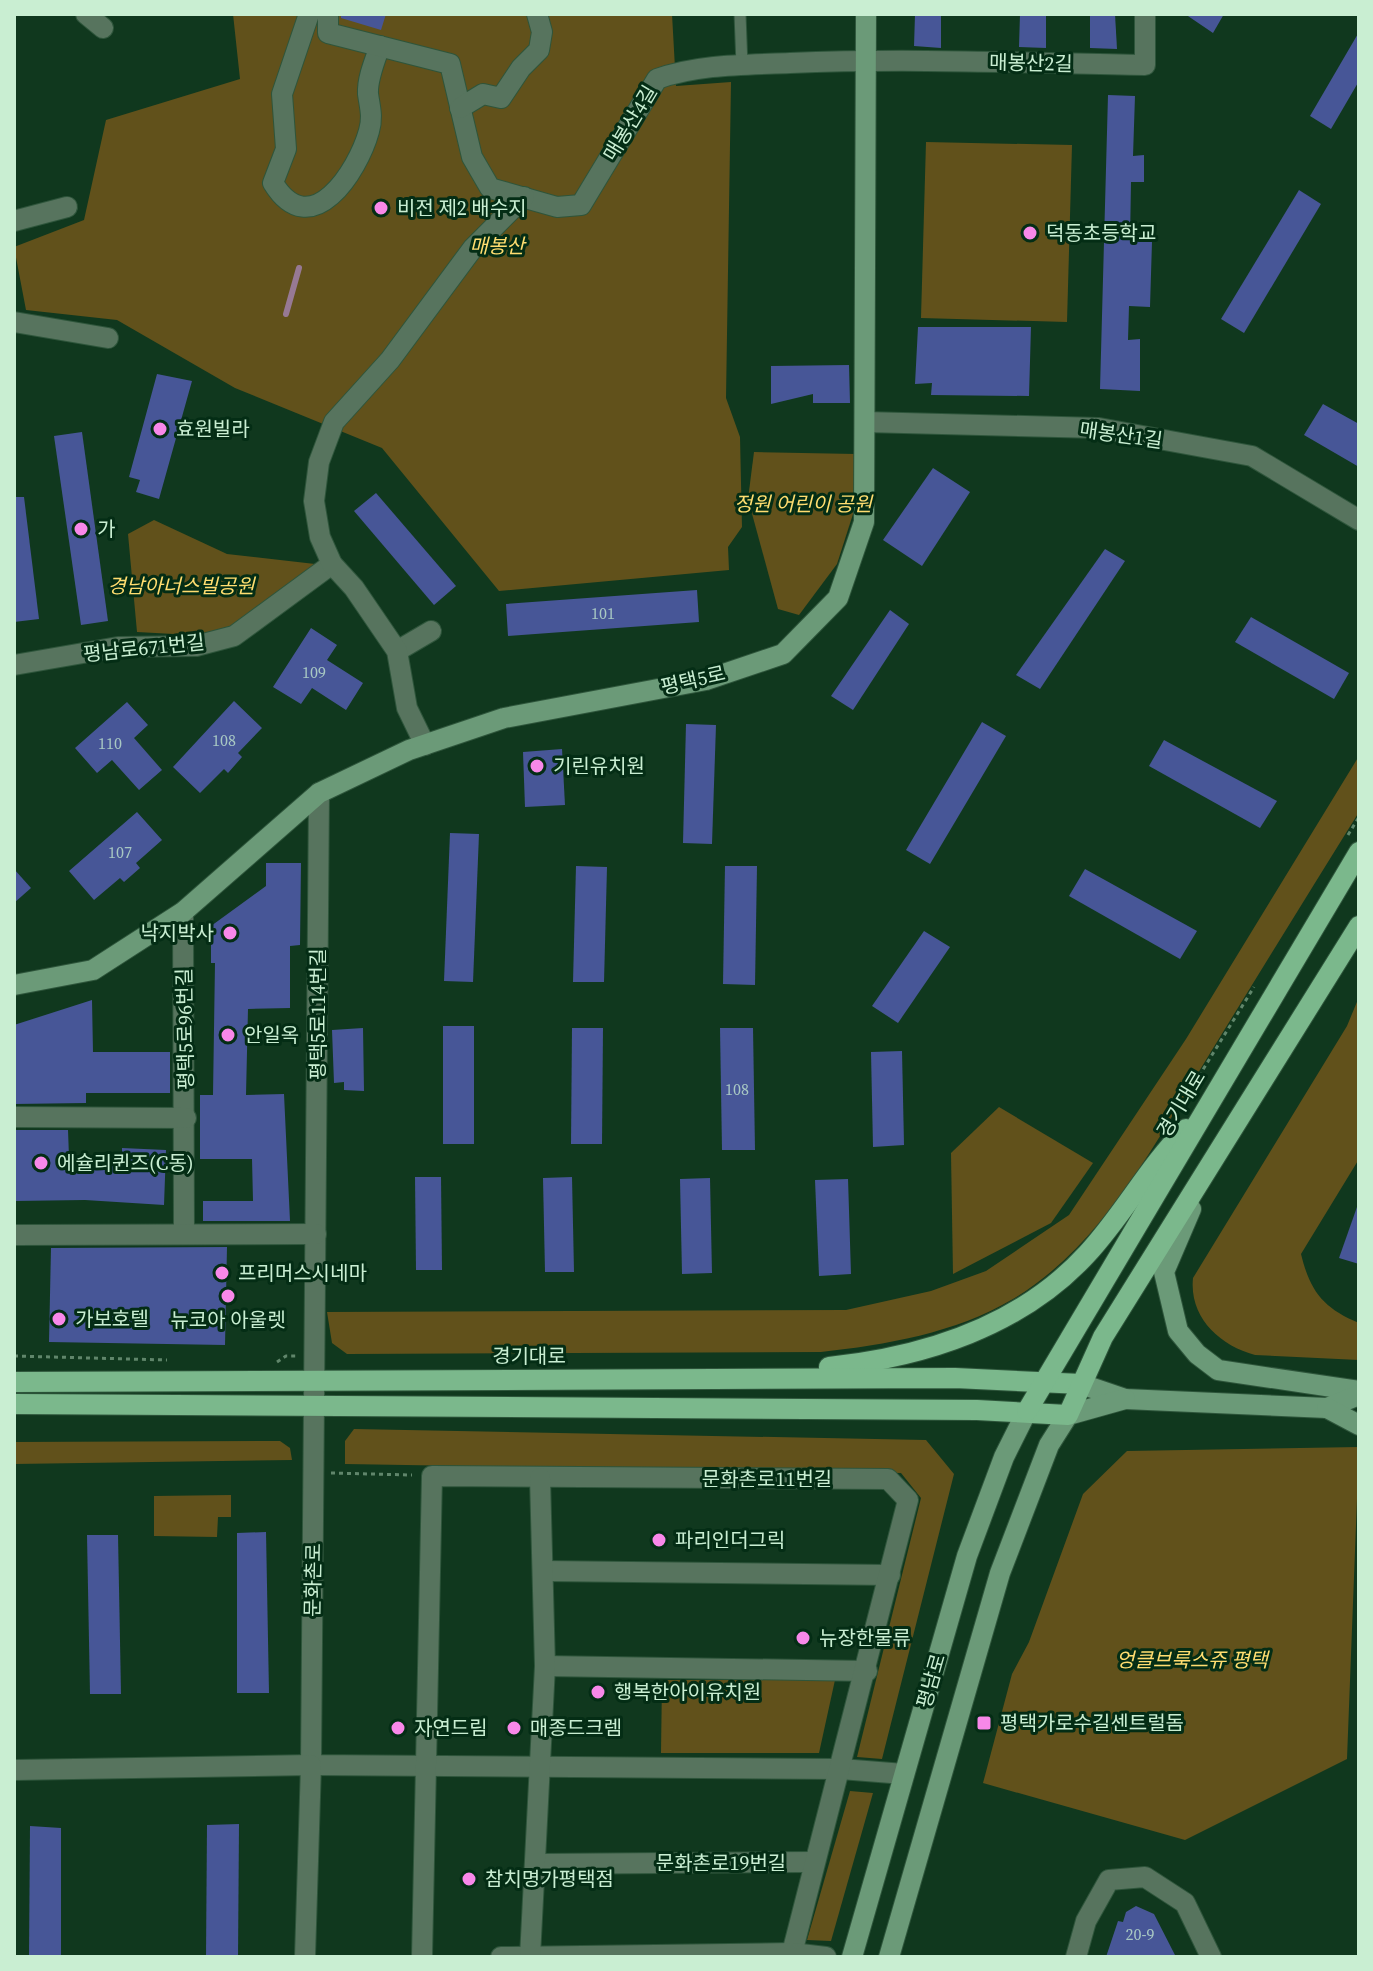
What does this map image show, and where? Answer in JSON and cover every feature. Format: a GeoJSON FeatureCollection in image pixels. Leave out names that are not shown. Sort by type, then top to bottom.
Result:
{"type":"FeatureCollection","features":[{"type":"Feature","properties":{"kind":"main road","name":"경기대로"},"geometry":{"type":"LineString","coordinates":[[1027,1411],[1206,1109],[1351,848]]}},
{"type":"Feature","properties":{"kind":"main road"},"geometry":{"type":"LineString","coordinates":[[1068,1415],[1103,1337],[1359,926]]}},
{"type":"Feature","properties":{"kind":"main road"},"geometry":{"type":"LineString","coordinates":[[748,1379],[867,1363],[943,1344],[996,1323],[1038,1297],[1086,1255],[1128,1204],[1159,1156],[1206,1109]]}},
{"type":"Feature","properties":{"kind":"main road","name":"경기대로"},"geometry":{"type":"LineString","coordinates":[[14,1404],[748,1379],[1045,1381],[1081,1384]]}},
{"type":"Feature","properties":{"kind":"main road","name":"경기대로"},"geometry":{"type":"LineString","coordinates":[[14,1382],[315,1394],[1027,1411],[1068,1415]]}},
{"type":"Feature","properties":{"kind":"street"},"geometry":{"type":"LineString","coordinates":[[86,14],[103,28]]}},
{"type":"Feature","properties":{"kind":"street"},"geometry":{"type":"LineString","coordinates":[[309,14],[282,94],[286,149],[273,183],[285,198],[302,207],[322,204],[357,166],[371,122],[369,82],[380,46]]}},
{"type":"Feature","properties":{"kind":"street"},"geometry":{"type":"LineString","coordinates":[[460,108],[483,94],[501,98],[521,68],[536,56],[542,32],[537,14]]}},
{"type":"Feature","properties":{"kind":"street","name":"평택5로"},"geometry":{"type":"LineString","coordinates":[[14,985],[93,970],[183,912],[319,793],[425,745],[504,718],[706,680],[783,654],[838,598],[864,522],[866,14]]}},
{"type":"Feature","properties":{"kind":"street","name":"매봉산2길"},"geometry":{"type":"LineString","coordinates":[[865,60],[1145,65],[1145,14]]}},
{"type":"Feature","properties":{"kind":"street"},"geometry":{"type":"LineString","coordinates":[[328,24],[380,46],[450,64],[472,157],[490,188],[524,197]]}},
{"type":"Feature","properties":{"kind":"street"},"geometry":{"type":"LineString","coordinates":[[742,66],[865,60]]}},
{"type":"Feature","properties":{"kind":"street","name":"매봉산4길"},"geometry":{"type":"LineString","coordinates":[[524,197],[557,207],[581,205],[657,79],[674,73],[742,66]]}},
{"type":"Feature","properties":{"kind":"street"},"geometry":{"type":"LineString","coordinates":[[425,745],[407,708],[397,651],[354,588],[332,564],[320,537],[314,501],[319,462],[334,422],[390,360],[473,248],[524,197]]}},
{"type":"Feature","properties":{"kind":"street"},"geometry":{"type":"LineString","coordinates":[[14,221],[67,207]]}},
{"type":"Feature","properties":{"kind":"street"},"geometry":{"type":"LineString","coordinates":[[14,322],[108,338]]}},
{"type":"Feature","properties":{"kind":"street","name":"매봉산1길"},"geometry":{"type":"LineString","coordinates":[[865,422],[1099,428],[1252,456],[1359,520]]}},
{"type":"Feature","properties":{"kind":"street","name":"평남로671번길"},"geometry":{"type":"LineString","coordinates":[[14,665],[118,647],[196,646],[234,636],[332,564]]}},
{"type":"Feature","properties":{"kind":"street"},"geometry":{"type":"LineString","coordinates":[[397,651],[431,631]]}},
{"type":"Feature","properties":{"kind":"street","name":"평택5로114번길"},"geometry":{"type":"LineString","coordinates":[[315,1394],[319,793]]}},
{"type":"Feature","properties":{"kind":"street","name":"평택5로96번길"},"geometry":{"type":"LineString","coordinates":[[14,1117],[186,1118],[183,912]]}},
{"type":"Feature","properties":{"kind":"street"},"geometry":{"type":"LineString","coordinates":[[184,1234],[186,1118]]}},
{"type":"Feature","properties":{"kind":"street"},"geometry":{"type":"LineString","coordinates":[[1212,1161],[1164,1272],[1178,1331],[1197,1354],[1218,1370],[1359,1393]]}},
{"type":"Feature","properties":{"kind":"street"},"geometry":{"type":"LineString","coordinates":[[14,1235],[316,1234]]}},
{"type":"Feature","properties":{"kind":"street"},"geometry":{"type":"LineString","coordinates":[[1081,1384],[1125,1399],[1327,1408],[1359,1425]]}},
{"type":"Feature","properties":{"kind":"street"},"geometry":{"type":"LineString","coordinates":[[1327,1408],[1359,1393]]}},
{"type":"Feature","properties":{"kind":"street","name":"문화촌로"},"geometry":{"type":"LineString","coordinates":[[305,1957],[311,1765],[315,1394]]}},
{"type":"Feature","properties":{"kind":"street"},"geometry":{"type":"LineString","coordinates":[[1068,1415],[1125,1399]]}},
{"type":"Feature","properties":{"kind":"street","name":"평남로"},"geometry":{"type":"LineString","coordinates":[[852,1957],[967,1556],[1004,1457],[1027,1411]]}},
{"type":"Feature","properties":{"kind":"street","name":"평남로"},"geometry":{"type":"LineString","coordinates":[[889,1957],[1000,1573],[1049,1445],[1068,1415]]}},
{"type":"Feature","properties":{"kind":"street"},"geometry":{"type":"LineString","coordinates":[[422,1957],[432,1476]]}},
{"type":"Feature","properties":{"kind":"street","name":"문화촌로11번길"},"geometry":{"type":"LineString","coordinates":[[432,1476],[888,1479],[908,1500],[867,1671],[814,1862]]}},
{"type":"Feature","properties":{"kind":"street"},"geometry":{"type":"LineString","coordinates":[[530,1957],[545,1666],[540,1478]]}},
{"type":"Feature","properties":{"kind":"street"},"geometry":{"type":"LineString","coordinates":[[544,1571],[890,1575]]}},
{"type":"Feature","properties":{"kind":"street"},"geometry":{"type":"LineString","coordinates":[[545,1666],[867,1671]]}},
{"type":"Feature","properties":{"kind":"street"},"geometry":{"type":"LineString","coordinates":[[14,1770],[541,1765],[841,1769],[904,1774]]}},
{"type":"Feature","properties":{"kind":"street","name":"문화촌로19번길"},"geometry":{"type":"LineString","coordinates":[[536,1864],[814,1862],[792,1953]]}},
{"type":"Feature","properties":{"kind":"street"},"geometry":{"type":"LineString","coordinates":[[1076,1957],[1086,1921],[1109,1880],[1145,1877],[1185,1903],[1211,1957]]}},
{"type":"Feature","properties":{"kind":"street"},"geometry":{"type":"LineString","coordinates":[[501,1957],[792,1953],[826,1957]]}},
{"type":"Feature","properties":{"kind":"lane"},"geometry":{"type":"LineString","coordinates":[[740,14],[742,66]]}},
{"type":"Feature","properties":{"kind":"path"},"geometry":{"type":"LineString","coordinates":[[1351,848],[1359,817]]}},
{"type":"Feature","properties":{"kind":"path"},"geometry":{"type":"LineString","coordinates":[[1171,1122],[1261,976]]}},
{"type":"Feature","properties":{"kind":"path"},"geometry":{"type":"LineString","coordinates":[[273,1365],[286,1356],[315,1355]]}},
{"type":"Feature","properties":{"kind":"path"},"geometry":{"type":"LineString","coordinates":[[14,1356],[167,1360]]}},
{"type":"Feature","properties":{"kind":"path"},"geometry":{"type":"LineString","coordinates":[[314,1473],[432,1476]]}},
{"type":"Feature","properties":{"kind":"green space","name":"매봉산"},"geometry":{"type":"Polygon","coordinates":[[[233,14],[672,14],[676,86],[731,82],[726,398],[740,437],[742,527],[728,547],[729,570],[499,591],[382,448],[235,388],[117,320],[26,310],[14,247],[84,220],[106,120],[240,79],[233,14]]]}},
{"type":"Feature","properties":{"kind":"green space"},"geometry":{"type":"Polygon","coordinates":[[[926,142],[1072,145],[1067,322],[921,318],[926,142]]]}},
{"type":"Feature","properties":{"kind":"green space","name":"정원 어린이 공원"},"geometry":{"type":"Polygon","coordinates":[[[754,452],[856,454],[853,514],[837,564],[799,615],[778,609],[748,499],[754,452]]]}},
{"type":"Feature","properties":{"kind":"green space","name":"경남아너스빌공원"},"geometry":{"type":"Polygon","coordinates":[[[154,520],[227,554],[315,564],[231,632],[211,636],[137,632],[128,534],[154,520]]]}},
{"type":"Feature","properties":{"kind":"green space"},"geometry":{"type":"Polygon","coordinates":[[[1359,756],[1359,812],[1149,1153],[1127,1187],[1076,1249],[1046,1276],[1013,1299],[968,1321],[920,1336],[821,1352],[347,1354],[332,1343],[327,1312],[846,1310],[931,1291],[986,1271],[1069,1215],[1186,1039],[1359,756]]]}},
{"type":"Feature","properties":{"kind":"green space"},"geometry":{"type":"Polygon","coordinates":[[[1359,997],[1359,1159],[1301,1254],[1320,1297],[1336,1311],[1359,1323],[1359,1360],[1255,1355],[1230,1344],[1209,1327],[1196,1305],[1193,1278],[1347,1026],[1359,997]]]}},
{"type":"Feature","properties":{"kind":"green space"},"geometry":{"type":"Polygon","coordinates":[[[999,1107],[1093,1163],[1051,1223],[953,1274],[951,1153],[999,1107]]]}},
{"type":"Feature","properties":{"kind":"green space"},"geometry":{"type":"Polygon","coordinates":[[[354,1429],[926,1440],[954,1474],[882,1759],[857,1757],[921,1498],[901,1473],[345,1464],[345,1441],[354,1429]]]}},
{"type":"Feature","properties":{"kind":"green space"},"geometry":{"type":"Polygon","coordinates":[[[280,1441],[290,1448],[292,1460],[14,1464],[14,1442],[280,1441]]]}},
{"type":"Feature","properties":{"kind":"green space","name":"엉클브룩스쥬 평택"},"geometry":{"type":"Polygon","coordinates":[[[1359,1447],[1347,1759],[1185,1840],[983,1783],[1012,1674],[1029,1642],[1083,1494],[1127,1451],[1359,1447]]]}},
{"type":"Feature","properties":{"kind":"green space"},"geometry":{"type":"Polygon","coordinates":[[[231,1495],[231,1517],[218,1517],[217,1537],[154,1536],[154,1496],[231,1495]]]}},
{"type":"Feature","properties":{"kind":"green space"},"geometry":{"type":"Polygon","coordinates":[[[662,1680],[835,1680],[819,1753],[661,1753],[662,1680]]]}},
{"type":"Feature","properties":{"kind":"green space"},"geometry":{"type":"Polygon","coordinates":[[[850,1791],[873,1793],[831,1941],[807,1940],[850,1791]]]}},
{"type":"Feature","properties":{"kind":"building"},"geometry":{"type":"Polygon","coordinates":[[[341,14],[386,14],[381,30],[341,18],[341,14]]]}},
{"type":"Feature","properties":{"kind":"building"},"geometry":{"type":"Polygon","coordinates":[[[915,14],[941,14],[941,48],[914,46],[915,14]]]}},
{"type":"Feature","properties":{"kind":"building"},"geometry":{"type":"Polygon","coordinates":[[[1020,14],[1046,14],[1046,48],[1019,47],[1020,14]]]}},
{"type":"Feature","properties":{"kind":"building"},"geometry":{"type":"Polygon","coordinates":[[[1090,14],[1115,14],[1117,49],[1090,48],[1090,14]]]}},
{"type":"Feature","properties":{"kind":"building"},"geometry":{"type":"Polygon","coordinates":[[[1185,14],[1224,14],[1213,33],[1185,14]]]}},
{"type":"Feature","properties":{"kind":"building"},"geometry":{"type":"Polygon","coordinates":[[[1359,32],[1359,81],[1331,129],[1310,116],[1359,32]]]}},
{"type":"Feature","properties":{"kind":"building"},"geometry":{"type":"Polygon","coordinates":[[[1108,95],[1135,96],[1133,156],[1144,155],[1144,182],[1131,182],[1130,241],[1152,242],[1150,307],[1129,306],[1128,340],[1140,339],[1140,391],[1100,389],[1108,95]]]}},
{"type":"Feature","properties":{"kind":"building"},"geometry":{"type":"Polygon","coordinates":[[[1299,190],[1321,204],[1244,333],[1221,319],[1299,190]]]}},
{"type":"Feature","properties":{"kind":"building"},"geometry":{"type":"Polygon","coordinates":[[[918,327],[1031,327],[1029,396],[931,395],[932,383],[915,384],[918,327]]]}},
{"type":"Feature","properties":{"kind":"building"},"geometry":{"type":"Polygon","coordinates":[[[849,365],[850,403],[813,403],[813,394],[771,404],[771,366],[849,365]]]}},
{"type":"Feature","properties":{"kind":"building","name":"효원빌라"},"geometry":{"type":"Polygon","coordinates":[[[157,374],[192,381],[159,499],[136,492],[140,480],[129,477],[157,374]]]}},
{"type":"Feature","properties":{"kind":"building"},"geometry":{"type":"Polygon","coordinates":[[[1323,404],[1359,424],[1359,467],[1304,435],[1323,404]]]}},
{"type":"Feature","properties":{"kind":"building","name":"가"},"geometry":{"type":"Polygon","coordinates":[[[82,432],[108,621],[81,625],[54,436],[82,432]]]}},
{"type":"Feature","properties":{"kind":"building"},"geometry":{"type":"Polygon","coordinates":[[[933,468],[970,492],[922,566],[883,540],[933,468]]]}},
{"type":"Feature","properties":{"kind":"building"},"geometry":{"type":"Polygon","coordinates":[[[376,493],[456,586],[434,605],[354,511],[376,493]]]}},
{"type":"Feature","properties":{"kind":"building"},"geometry":{"type":"Polygon","coordinates":[[[14,497],[24,497],[39,619],[14,622],[14,497]]]}},
{"type":"Feature","properties":{"kind":"building"},"geometry":{"type":"Polygon","coordinates":[[[1105,549],[1125,561],[1040,689],[1016,675],[1105,549]]]}},
{"type":"Feature","properties":{"kind":"building"},"geometry":{"type":"Polygon","coordinates":[[[697,590],[699,622],[508,636],[506,604],[697,590]]]}},
{"type":"Feature","properties":{"kind":"building"},"geometry":{"type":"Polygon","coordinates":[[[890,610],[909,624],[853,710],[831,696],[890,610]]]}},
{"type":"Feature","properties":{"kind":"building"},"geometry":{"type":"Polygon","coordinates":[[[1251,617],[1349,673],[1334,699],[1235,642],[1251,617]]]}},
{"type":"Feature","properties":{"kind":"building"},"geometry":{"type":"Polygon","coordinates":[[[311,628],[337,645],[327,660],[363,683],[346,710],[312,688],[301,704],[273,687],[311,628]]]}},
{"type":"Feature","properties":{"kind":"building"},"geometry":{"type":"Polygon","coordinates":[[[234,701],[262,728],[238,753],[242,757],[228,773],[224,769],[200,793],[173,767],[234,701]]]}},
{"type":"Feature","properties":{"kind":"building"},"geometry":{"type":"Polygon","coordinates":[[[127,702],[148,725],[134,738],[162,770],[139,790],[112,760],[97,773],[75,748],[127,702]]]}},
{"type":"Feature","properties":{"kind":"building"},"geometry":{"type":"Polygon","coordinates":[[[982,722],[1006,736],[930,864],[906,850],[982,722]]]}},
{"type":"Feature","properties":{"kind":"building"},"geometry":{"type":"Polygon","coordinates":[[[686,724],[716,725],[712,844],[683,843],[686,724]]]}},
{"type":"Feature","properties":{"kind":"building"},"geometry":{"type":"Polygon","coordinates":[[[1164,740],[1277,801],[1260,828],[1149,766],[1164,740]]]}},
{"type":"Feature","properties":{"kind":"building","name":"기린유치원"},"geometry":{"type":"Polygon","coordinates":[[[562,749],[565,805],[525,807],[523,752],[562,749]]]}},
{"type":"Feature","properties":{"kind":"building"},"geometry":{"type":"Polygon","coordinates":[[[137,812],[162,840],[136,863],[140,868],[124,882],[120,878],[94,900],[69,871],[137,812]]]}},
{"type":"Feature","properties":{"kind":"building"},"geometry":{"type":"Polygon","coordinates":[[[450,833],[479,834],[473,982],[444,981],[450,833]]]}},
{"type":"Feature","properties":{"kind":"building"},"geometry":{"type":"Polygon","coordinates":[[[266,863],[301,863],[300,945],[290,946],[290,1008],[248,1009],[246,1095],[284,1094],[290,1221],[203,1221],[203,1201],[253,1201],[252,1159],[200,1159],[200,1095],[213,1095],[215,963],[211,963],[211,926],[266,886],[266,863]]]}},
{"type":"Feature","properties":{"kind":"building"},"geometry":{"type":"Polygon","coordinates":[[[576,866],[607,867],[604,982],[573,982],[576,866]]]}},
{"type":"Feature","properties":{"kind":"building"},"geometry":{"type":"Polygon","coordinates":[[[725,866],[757,866],[755,985],[723,984],[725,866]]]}},
{"type":"Feature","properties":{"kind":"building"},"geometry":{"type":"Polygon","coordinates":[[[14,869],[31,888],[14,903],[14,869]]]}},
{"type":"Feature","properties":{"kind":"building"},"geometry":{"type":"Polygon","coordinates":[[[1085,869],[1197,931],[1180,959],[1069,896],[1085,869]]]}},
{"type":"Feature","properties":{"kind":"building"},"geometry":{"type":"Polygon","coordinates":[[[924,931],[950,947],[898,1023],[872,1006],[924,931]]]}},
{"type":"Feature","properties":{"kind":"building"},"geometry":{"type":"Polygon","coordinates":[[[92,1000],[93,1052],[170,1052],[170,1093],[86,1093],[86,1103],[14,1104],[14,1025],[92,1000]]]}},
{"type":"Feature","properties":{"kind":"building"},"geometry":{"type":"Polygon","coordinates":[[[443,1026],[474,1026],[474,1144],[443,1144],[443,1026]]]}},
{"type":"Feature","properties":{"kind":"building"},"geometry":{"type":"Polygon","coordinates":[[[363,1028],[364,1091],[344,1090],[344,1082],[334,1083],[332,1030],[363,1028]]]}},
{"type":"Feature","properties":{"kind":"building"},"geometry":{"type":"Polygon","coordinates":[[[572,1028],[603,1028],[602,1144],[571,1144],[572,1028]]]}},
{"type":"Feature","properties":{"kind":"building"},"geometry":{"type":"Polygon","coordinates":[[[720,1028],[753,1028],[755,1150],[722,1150],[720,1028]]]}},
{"type":"Feature","properties":{"kind":"building"},"geometry":{"type":"Polygon","coordinates":[[[902,1051],[904,1145],[873,1147],[871,1052],[902,1051]]]}},
{"type":"Feature","properties":{"kind":"building"},"geometry":{"type":"Polygon","coordinates":[[[14,1130],[68,1130],[69,1157],[122,1159],[122,1148],[166,1150],[164,1205],[85,1200],[14,1201],[14,1130]]]}},
{"type":"Feature","properties":{"kind":"building"},"geometry":{"type":"Polygon","coordinates":[[[415,1177],[441,1177],[442,1270],[416,1270],[415,1177]]]}},
{"type":"Feature","properties":{"kind":"building"},"geometry":{"type":"Polygon","coordinates":[[[572,1177],[574,1272],[545,1272],[543,1178],[572,1177]]]}},
{"type":"Feature","properties":{"kind":"building"},"geometry":{"type":"Polygon","coordinates":[[[710,1178],[712,1273],[682,1274],[680,1179],[710,1178]]]}},
{"type":"Feature","properties":{"kind":"building"},"geometry":{"type":"Polygon","coordinates":[[[848,1179],[851,1274],[819,1276],[815,1180],[848,1179]]]}},
{"type":"Feature","properties":{"kind":"building"},"geometry":{"type":"Polygon","coordinates":[[[1359,1208],[1359,1264],[1339,1258],[1359,1208]]]}},
{"type":"Feature","properties":{"kind":"building"},"geometry":{"type":"Polygon","coordinates":[[[227,1247],[225,1345],[49,1342],[51,1248],[227,1247]]]}},
{"type":"Feature","properties":{"kind":"building"},"geometry":{"type":"Polygon","coordinates":[[[266,1532],[269,1693],[237,1693],[237,1533],[266,1532]]]}},
{"type":"Feature","properties":{"kind":"building"},"geometry":{"type":"Polygon","coordinates":[[[87,1535],[118,1535],[121,1694],[90,1694],[87,1535]]]}},
{"type":"Feature","properties":{"kind":"building"},"geometry":{"type":"Polygon","coordinates":[[[239,1824],[238,1957],[206,1957],[207,1825],[239,1824]]]}},
{"type":"Feature","properties":{"kind":"building"},"geometry":{"type":"Polygon","coordinates":[[[30,1826],[61,1828],[61,1957],[29,1957],[30,1826]]]}},
{"type":"Feature","properties":{"kind":"building"},"geometry":{"type":"Polygon","coordinates":[[[1136,1906],[1154,1914],[1176,1957],[1106,1957],[1118,1921],[1123,1922],[1126,1912],[1136,1906]]]}},
{"type":"Feature","properties":{"kind":"waterway"},"geometry":{"type":"LineString","coordinates":[[286,314],[299,268]]}},
{"type":"Feature","properties":{"kind":"place","name":"비전 제2 배수지"},"geometry":{"type":"Point","coordinates":[381,208]}},
{"type":"Feature","properties":{"kind":"place","name":"덕동초등학교"},"geometry":{"type":"Point","coordinates":[1030,233]}},
{"type":"Feature","properties":{"kind":"place","name":"효원빌라"},"geometry":{"type":"Point","coordinates":[160,429]}},
{"type":"Feature","properties":{"kind":"place","name":"가"},"geometry":{"type":"Point","coordinates":[81,529]}},
{"type":"Feature","properties":{"kind":"place","name":"기린유치원"},"geometry":{"type":"Point","coordinates":[537,766]}},
{"type":"Feature","properties":{"kind":"place","name":"낙지박사"},"geometry":{"type":"Point","coordinates":[230,933]}},
{"type":"Feature","properties":{"kind":"place","name":"안일옥"},"geometry":{"type":"Point","coordinates":[228,1035]}},
{"type":"Feature","properties":{"kind":"place","name":"에슐리퀸즈(C동)"},"geometry":{"type":"Point","coordinates":[41,1163]}},
{"type":"Feature","properties":{"kind":"place","name":"프리머스시네마"},"geometry":{"type":"Point","coordinates":[222,1273]}},
{"type":"Feature","properties":{"kind":"place","name":"뉴코아 아울렛"},"geometry":{"type":"Point","coordinates":[228,1296]}},
{"type":"Feature","properties":{"kind":"place","name":"가보호텔"},"geometry":{"type":"Point","coordinates":[59,1319]}},
{"type":"Feature","properties":{"kind":"place","name":"파리인더그릭"},"geometry":{"type":"Point","coordinates":[659,1540]}},
{"type":"Feature","properties":{"kind":"place","name":"뉴장한물류"},"geometry":{"type":"Point","coordinates":[803,1638]}},
{"type":"Feature","properties":{"kind":"place","name":"행복한아이유치원"},"geometry":{"type":"Point","coordinates":[598,1692]}},
{"type":"Feature","properties":{"kind":"place","name":"평택가로수길센트럴돔"},"geometry":{"type":"Point","coordinates":[984,1723]}},
{"type":"Feature","properties":{"kind":"place","name":"자연드림"},"geometry":{"type":"Point","coordinates":[398,1728]}},
{"type":"Feature","properties":{"kind":"place","name":"매종드크렘"},"geometry":{"type":"Point","coordinates":[514,1728]}},
{"type":"Feature","properties":{"kind":"place","name":"참치명가평택점"},"geometry":{"type":"Point","coordinates":[469,1879]}}]}
